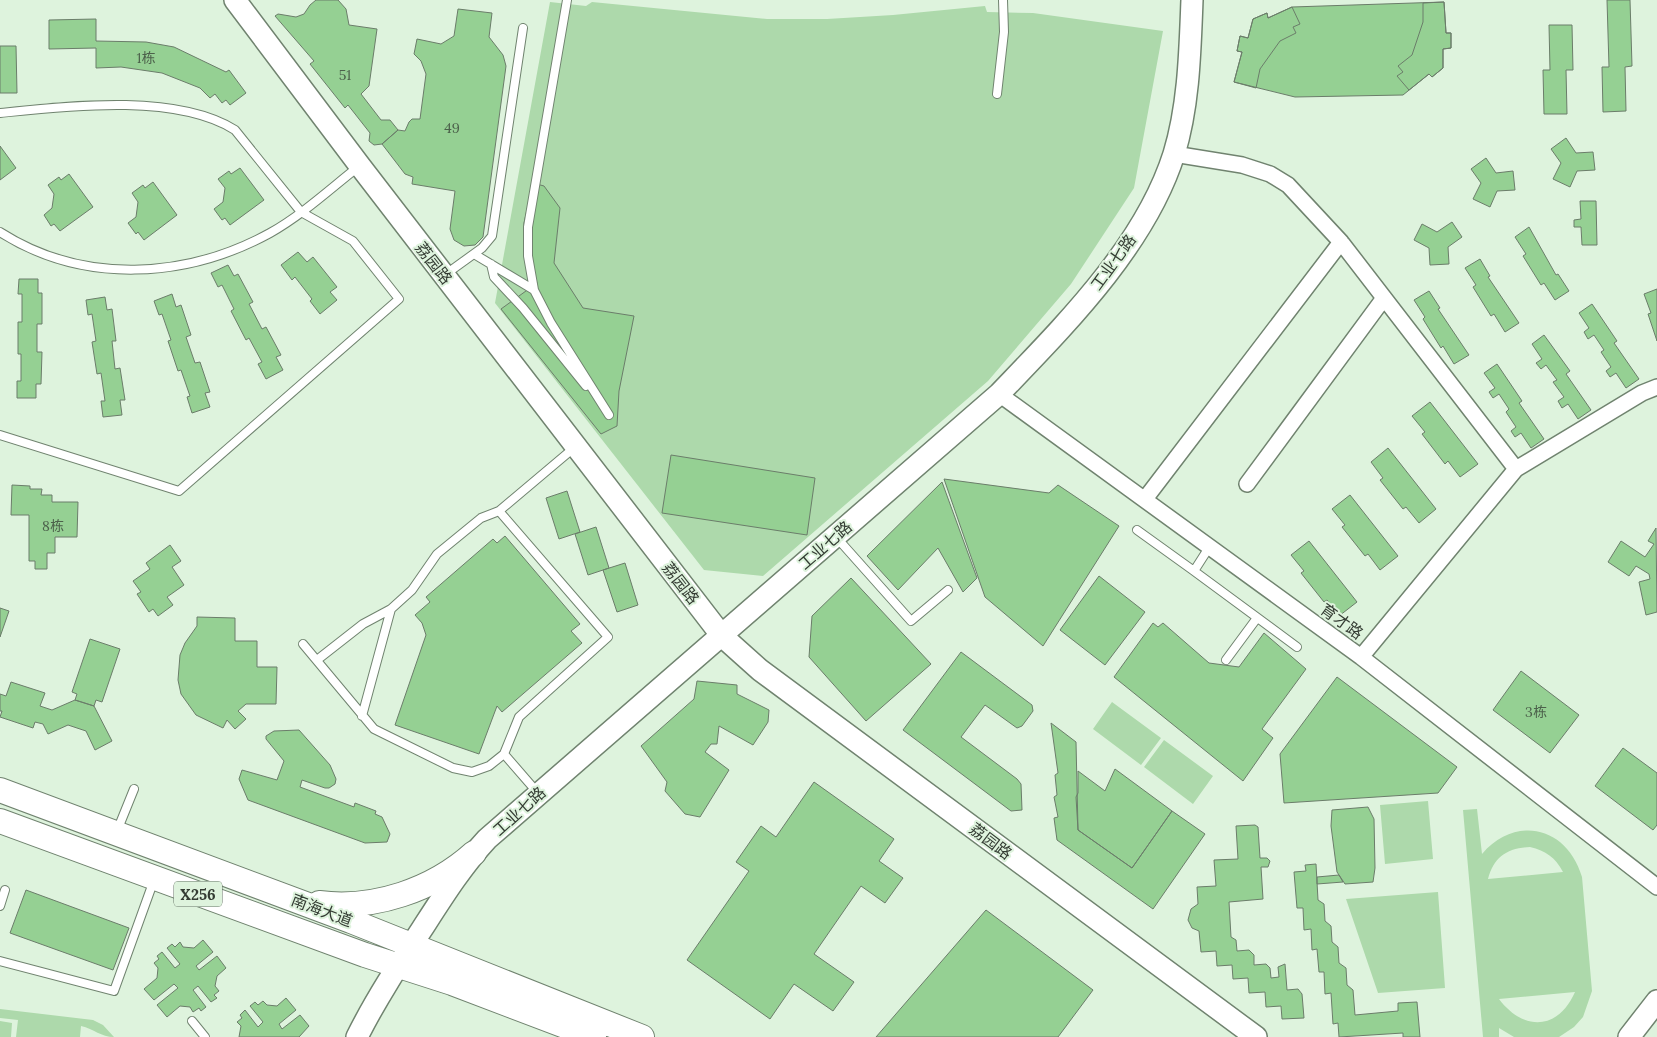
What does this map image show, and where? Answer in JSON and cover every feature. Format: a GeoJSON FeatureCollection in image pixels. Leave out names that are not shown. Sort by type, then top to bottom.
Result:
{"type":"FeatureCollection","features":[{"type":"Feature","properties":{"kind":"main road","name":"南海大道"},"geometry":{"type":"LineString","coordinates":[[0,790],[411,945],[642,1037]]}},
{"type":"Feature","properties":{"kind":"main road","name":"南海大道"},"geometry":{"type":"LineString","coordinates":[[0,821],[398,966],[452,983],[594,1037]]}},
{"type":"Feature","properties":{"kind":"main road"},"geometry":{"type":"LineString","coordinates":[[294,900],[332,905],[369,902],[399,896],[425,886],[449,873],[474,853]]}},
{"type":"Feature","properties":{"kind":"street","name":"荔园路"},"geometry":{"type":"LineString","coordinates":[[235,0],[360,166],[722,636],[760,670],[1256,1037]]}},
{"type":"Feature","properties":{"kind":"street","name":"工业七路"},"geometry":{"type":"LineString","coordinates":[[357,1037],[411,945],[474,853],[538,793],[722,636],[999,394],[1075,312],[1112,266],[1144,218],[1160,188],[1174,154],[1188,73],[1192,0]]}},
{"type":"Feature","properties":{"kind":"street"},"geometry":{"type":"LineString","coordinates":[[1174,154],[1242,165],[1270,174],[1288,184],[1341,242],[1516,469]]}},
{"type":"Feature","properties":{"kind":"street"},"geometry":{"type":"LineString","coordinates":[[1145,499],[1341,242]]}},
{"type":"Feature","properties":{"kind":"street"},"geometry":{"type":"LineString","coordinates":[[1247,484],[1384,298]]}},
{"type":"Feature","properties":{"kind":"street"},"geometry":{"type":"LineString","coordinates":[[1361,657],[1516,469],[1642,393],[1657,387]]}},
{"type":"Feature","properties":{"kind":"street","name":"育才路"},"geometry":{"type":"LineString","coordinates":[[999,394],[1361,657],[1657,887]]}},
{"type":"Feature","properties":{"kind":"street"},"geometry":{"type":"LineString","coordinates":[[1629,1037],[1657,1001]]}},
{"type":"Feature","properties":{"kind":"lane"},"geometry":{"type":"LineString","coordinates":[[567,0],[528,227],[528,256],[534,290],[551,323],[609,415]]}},
{"type":"Feature","properties":{"kind":"lane"},"geometry":{"type":"LineString","coordinates":[[996,94],[1004,32],[1003,0]]}},
{"type":"Feature","properties":{"kind":"lane"},"geometry":{"type":"LineString","coordinates":[[444,275],[474,254],[492,236],[523,28]]}},
{"type":"Feature","properties":{"kind":"lane"},"geometry":{"type":"LineString","coordinates":[[0,113],[90,106],[146,106],[175,110],[222,122],[235,130],[301,212],[353,241],[398,299],[179,491],[0,435]]}},
{"type":"Feature","properties":{"kind":"lane"},"geometry":{"type":"LineString","coordinates":[[0,232],[32,248],[67,262],[90,267],[133,271],[190,264],[231,251],[270,232],[301,212],[360,166]]}},
{"type":"Feature","properties":{"kind":"lane"},"geometry":{"type":"LineString","coordinates":[[474,254],[534,290]]}},
{"type":"Feature","properties":{"kind":"lane"},"geometry":{"type":"LineString","coordinates":[[491,264],[494,277],[593,394]]}},
{"type":"Feature","properties":{"kind":"lane"},"geometry":{"type":"LineString","coordinates":[[317,660],[364,624],[392,609],[412,590],[437,554],[481,518],[499,511],[576,447]]}},
{"type":"Feature","properties":{"kind":"lane"},"geometry":{"type":"LineString","coordinates":[[304,644],[374,729],[453,768],[464,771],[481,770],[504,754],[519,717],[608,637],[499,511]]}},
{"type":"Feature","properties":{"kind":"lane"},"geometry":{"type":"LineString","coordinates":[[1137,530],[1297,647]]}},
{"type":"Feature","properties":{"kind":"lane"},"geometry":{"type":"LineString","coordinates":[[835,536],[911,621],[948,590]]}},
{"type":"Feature","properties":{"kind":"lane"},"geometry":{"type":"LineString","coordinates":[[1194,571],[1210,546]]}},
{"type":"Feature","properties":{"kind":"lane"},"geometry":{"type":"LineString","coordinates":[[362,716],[392,609]]}},
{"type":"Feature","properties":{"kind":"lane"},"geometry":{"type":"LineString","coordinates":[[1226,660],[1257,618]]}},
{"type":"Feature","properties":{"kind":"lane"},"geometry":{"type":"LineString","coordinates":[[504,754],[538,793]]}},
{"type":"Feature","properties":{"kind":"lane"},"geometry":{"type":"LineString","coordinates":[[116,833],[134,789]]}},
{"type":"Feature","properties":{"kind":"lane"},"geometry":{"type":"LineString","coordinates":[[0,961],[114,991],[155,878]]}},
{"type":"Feature","properties":{"kind":"lane"},"geometry":{"type":"LineString","coordinates":[[0,906],[6,890]]}},
{"type":"Feature","properties":{"kind":"lane"},"geometry":{"type":"LineString","coordinates":[[192,1021],[204,1037]]}},
{"type":"Feature","properties":{"kind":"green space"},"geometry":{"type":"Polygon","coordinates":[[[550,2],[586,6],[592,2],[767,19],[827,19],[985,6],[987,12],[1033,13],[1163,31],[1134,188],[1071,284],[988,381],[763,576],[704,570],[495,303],[550,2]]]}},
{"type":"Feature","properties":{"kind":"green space"},"geometry":{"type":"Polygon","coordinates":[[[1112,702],[1161,738],[1141,765],[1093,729],[1112,702]]]}},
{"type":"Feature","properties":{"kind":"green space"},"geometry":{"type":"Polygon","coordinates":[[[1164,740],[1213,776],[1193,804],[1144,767],[1164,740]]]}},
{"type":"Feature","properties":{"kind":"green space"},"geometry":{"type":"Polygon","coordinates":[[[1428,801],[1433,859],[1385,864],[1380,805],[1428,801]]]}},
{"type":"Feature","properties":{"kind":"green space"},"geometry":{"type":"Polygon","coordinates":[[[1477,809],[1482,854],[1495,842],[1509,834],[1524,831],[1539,832],[1552,837],[1565,846],[1575,860],[1582,877],[1592,991],[1583,1017],[1574,1027],[1559,1037],[1514,1037],[1499,1028],[1499,1037],[1483,1037],[1463,810],[1477,809]],[[1530,847],[1515,849],[1503,855],[1494,865],[1488,879],[1563,872],[1550,855],[1530,847]],[[1575,992],[1499,999],[1519,1017],[1529,1021],[1540,1022],[1550,1020],[1559,1014],[1568,1005],[1575,992]]]}},
{"type":"Feature","properties":{"kind":"green space"},"geometry":{"type":"Polygon","coordinates":[[[1438,892],[1445,988],[1378,993],[1346,899],[1438,892]]]}},
{"type":"Feature","properties":{"kind":"green space"},"geometry":{"type":"Polygon","coordinates":[[[0,1009],[93,1020],[103,1025],[114,1037],[105,1036],[81,1026],[80,1037],[16,1037],[18,1020],[0,1018],[0,1009]]]}},
{"type":"Feature","properties":{"kind":"green space"},"geometry":{"type":"Polygon","coordinates":[[[0,1021],[12,1023],[11,1037],[0,1037],[0,1021]]]}},
{"type":"Feature","properties":{"kind":"building"},"geometry":{"type":"Polygon","coordinates":[[[316,0],[338,0],[346,9],[349,25],[377,29],[369,86],[361,94],[381,120],[390,120],[398,130],[382,144],[374,145],[369,141],[370,133],[348,105],[345,108],[310,64],[314,61],[275,16],[278,14],[296,17],[304,14],[316,0]]]}},
{"type":"Feature","properties":{"kind":"building"},"geometry":{"type":"Polygon","coordinates":[[[1607,0],[1630,0],[1632,66],[1625,67],[1626,111],[1603,112],[1602,67],[1609,67],[1607,0]]]}},
{"type":"Feature","properties":{"kind":"building"},"geometry":{"type":"Polygon","coordinates":[[[1444,2],[1446,33],[1451,33],[1451,48],[1443,49],[1443,68],[1432,77],[1429,74],[1403,95],[1295,97],[1234,82],[1242,52],[1237,51],[1240,36],[1248,38],[1253,19],[1267,13],[1268,18],[1292,7],[1444,2]]]}},
{"type":"Feature","properties":{"kind":"building"},"geometry":{"type":"Polygon","coordinates":[[[1444,2],[1446,33],[1451,33],[1451,48],[1443,49],[1443,68],[1432,77],[1429,74],[1409,90],[1397,76],[1403,72],[1398,66],[1412,55],[1423,22],[1423,3],[1444,2]]]}},
{"type":"Feature","properties":{"kind":"building"},"geometry":{"type":"Polygon","coordinates":[[[1292,7],[1300,24],[1293,27],[1296,33],[1280,41],[1260,69],[1256,88],[1234,82],[1242,52],[1237,51],[1240,36],[1248,38],[1253,19],[1267,13],[1268,18],[1292,7]]]}},
{"type":"Feature","properties":{"kind":"building"},"geometry":{"type":"Polygon","coordinates":[[[458,9],[492,13],[489,37],[503,55],[506,66],[483,237],[475,245],[464,246],[454,240],[450,229],[455,191],[412,184],[413,177],[405,174],[382,144],[398,130],[405,131],[412,119],[420,119],[426,74],[421,61],[414,54],[417,39],[441,44],[454,36],[458,9]]]}},
{"type":"Feature","properties":{"kind":"building"},"geometry":{"type":"Polygon","coordinates":[[[96,19],[96,41],[146,42],[174,47],[226,72],[229,70],[246,93],[230,105],[226,100],[222,103],[215,94],[210,98],[200,88],[162,73],[121,67],[96,68],[96,48],[49,49],[49,20],[96,19]]]}},
{"type":"Feature","properties":{"kind":"building"},"geometry":{"type":"Polygon","coordinates":[[[1549,25],[1572,25],[1573,70],[1566,70],[1567,114],[1544,114],[1543,70],[1550,70],[1549,25]]]}},
{"type":"Feature","properties":{"kind":"building"},"geometry":{"type":"Polygon","coordinates":[[[0,46],[16,46],[17,93],[0,93],[0,46]]]}},
{"type":"Feature","properties":{"kind":"building"},"geometry":{"type":"Polygon","coordinates":[[[1566,138],[1576,153],[1593,152],[1595,170],[1577,171],[1570,187],[1553,179],[1561,163],[1551,149],[1566,138]]]}},
{"type":"Feature","properties":{"kind":"building"},"geometry":{"type":"Polygon","coordinates":[[[0,146],[16,168],[0,180],[0,146]]]}},
{"type":"Feature","properties":{"kind":"building"},"geometry":{"type":"Polygon","coordinates":[[[1486,158],[1496,173],[1513,171],[1515,190],[1497,191],[1490,207],[1473,199],[1481,183],[1471,169],[1486,158]]]}},
{"type":"Feature","properties":{"kind":"building"},"geometry":{"type":"Polygon","coordinates":[[[240,168],[264,200],[230,225],[225,218],[222,220],[214,209],[223,202],[225,188],[218,179],[229,171],[231,174],[240,168]]]}},
{"type":"Feature","properties":{"kind":"building"},"geometry":{"type":"Polygon","coordinates":[[[69,174],[93,207],[60,231],[54,224],[51,226],[44,215],[52,208],[54,194],[48,185],[59,177],[61,180],[69,174]]]}},
{"type":"Feature","properties":{"kind":"building"},"geometry":{"type":"Polygon","coordinates":[[[153,182],[177,215],[144,240],[138,232],[136,234],[128,223],[136,217],[138,202],[132,193],[143,185],[145,188],[153,182]]]}},
{"type":"Feature","properties":{"kind":"building"},"geometry":{"type":"Polygon","coordinates":[[[533,183],[544,186],[560,208],[554,263],[583,308],[634,316],[619,391],[617,426],[601,434],[501,309],[537,283],[525,261],[524,223],[533,183]]]}},
{"type":"Feature","properties":{"kind":"building"},"geometry":{"type":"Polygon","coordinates":[[[1580,201],[1596,201],[1597,245],[1582,245],[1581,227],[1574,227],[1574,220],[1581,219],[1580,201]]]}},
{"type":"Feature","properties":{"kind":"building"},"geometry":{"type":"Polygon","coordinates":[[[1452,222],[1462,237],[1448,247],[1449,264],[1430,265],[1429,248],[1414,240],[1422,224],[1437,232],[1452,222]]]}},
{"type":"Feature","properties":{"kind":"building"},"geometry":{"type":"Polygon","coordinates":[[[1529,227],[1556,275],[1558,274],[1569,291],[1555,300],[1544,283],[1541,285],[1523,256],[1526,254],[1515,237],[1529,227]]]}},
{"type":"Feature","properties":{"kind":"building"},"geometry":{"type":"Polygon","coordinates":[[[298,252],[307,262],[313,257],[337,287],[330,292],[337,300],[320,314],[310,301],[312,299],[295,277],[292,280],[281,265],[298,252]]]}},
{"type":"Feature","properties":{"kind":"building"},"geometry":{"type":"Polygon","coordinates":[[[1480,259],[1490,276],[1488,277],[1519,323],[1505,332],[1494,314],[1491,316],[1473,287],[1476,285],[1465,268],[1480,259]]]}},
{"type":"Feature","properties":{"kind":"building"},"geometry":{"type":"Polygon","coordinates":[[[228,265],[234,276],[238,274],[253,302],[249,304],[262,329],[266,327],[281,355],[276,357],[283,370],[266,379],[258,364],[262,362],[249,338],[246,340],[231,311],[234,309],[222,285],[218,287],[211,273],[228,265]]]}},
{"type":"Feature","properties":{"kind":"building"},"geometry":{"type":"Polygon","coordinates":[[[19,279],[38,279],[38,293],[42,293],[42,324],[37,324],[37,352],[42,352],[41,384],[36,384],[36,398],[17,398],[17,381],[21,381],[21,354],[18,354],[18,322],[22,322],[22,294],[18,294],[19,279]]]}},
{"type":"Feature","properties":{"kind":"building"},"geometry":{"type":"Polygon","coordinates":[[[1657,289],[1657,341],[1648,314],[1651,313],[1644,294],[1657,289]]]}},
{"type":"Feature","properties":{"kind":"building"},"geometry":{"type":"Polygon","coordinates":[[[1429,291],[1440,308],[1438,309],[1469,355],[1454,364],[1443,346],[1441,348],[1414,300],[1429,291]]]}},
{"type":"Feature","properties":{"kind":"building"},"geometry":{"type":"Polygon","coordinates":[[[172,294],[176,307],[181,305],[191,335],[186,337],[195,363],[200,362],[210,392],[205,393],[210,407],[192,413],[187,397],[190,396],[181,370],[178,371],[168,341],[171,340],[162,314],[159,315],[154,301],[172,294]]]}},
{"type":"Feature","properties":{"kind":"building"},"geometry":{"type":"Polygon","coordinates":[[[105,297],[107,310],[112,309],[116,341],[112,341],[115,369],[120,368],[125,400],[120,400],[122,415],[103,417],[101,401],[105,401],[101,373],[97,374],[92,342],[96,341],[92,314],[88,315],[86,300],[105,297]]]}},
{"type":"Feature","properties":{"kind":"building"},"geometry":{"type":"Polygon","coordinates":[[[1592,304],[1617,341],[1614,343],[1639,379],[1626,388],[1616,373],[1610,377],[1606,371],[1611,367],[1601,352],[1604,350],[1594,335],[1588,339],[1584,332],[1589,328],[1579,313],[1592,304]]]}},
{"type":"Feature","properties":{"kind":"building"},"geometry":{"type":"Polygon","coordinates":[[[1544,335],[1570,371],[1566,374],[1591,410],[1578,419],[1568,404],[1562,408],[1558,401],[1564,397],[1553,382],[1557,380],[1546,365],[1541,369],[1536,363],[1542,359],[1532,344],[1544,335]]]}},
{"type":"Feature","properties":{"kind":"building"},"geometry":{"type":"Polygon","coordinates":[[[1497,364],[1522,401],[1519,403],[1544,439],[1531,448],[1521,433],[1515,437],[1511,431],[1516,427],[1506,412],[1509,409],[1499,394],[1493,398],[1489,392],[1495,388],[1484,373],[1497,364]]]}},
{"type":"Feature","properties":{"kind":"building"},"geometry":{"type":"Polygon","coordinates":[[[1430,402],[1478,464],[1460,477],[1448,461],[1445,464],[1422,434],[1425,432],[1412,416],[1430,402]]]}},
{"type":"Feature","properties":{"kind":"building"},"geometry":{"type":"Polygon","coordinates":[[[1388,448],[1436,509],[1419,523],[1406,507],[1403,509],[1380,480],[1383,478],[1371,462],[1388,448]]]}},
{"type":"Feature","properties":{"kind":"building"},"geometry":{"type":"Polygon","coordinates":[[[671,455],[815,478],[807,535],[662,513],[671,455]]]}},
{"type":"Feature","properties":{"kind":"building"},"geometry":{"type":"Polygon","coordinates":[[[944,479],[1049,493],[1058,485],[1119,526],[1043,646],[985,597],[944,479]]]}},
{"type":"Feature","properties":{"kind":"building"},"geometry":{"type":"Polygon","coordinates":[[[942,482],[977,578],[963,592],[938,548],[898,590],[867,556],[942,482]]]}},
{"type":"Feature","properties":{"kind":"building"},"geometry":{"type":"Polygon","coordinates":[[[12,485],[30,486],[30,489],[42,489],[41,495],[52,495],[52,502],[78,502],[77,537],[55,537],[55,553],[47,553],[47,569],[35,569],[35,561],[29,561],[29,515],[11,515],[12,485]]]}},
{"type":"Feature","properties":{"kind":"building"},"geometry":{"type":"Polygon","coordinates":[[[567,491],[580,532],[559,539],[546,498],[567,491]]]}},
{"type":"Feature","properties":{"kind":"building"},"geometry":{"type":"Polygon","coordinates":[[[1350,495],[1398,556],[1380,570],[1368,554],[1365,556],[1342,527],[1345,525],[1332,509],[1350,495]]]}},
{"type":"Feature","properties":{"kind":"building"},"geometry":{"type":"Polygon","coordinates":[[[596,527],[609,568],[588,575],[575,534],[596,527]]]}},
{"type":"Feature","properties":{"kind":"building"},"geometry":{"type":"Polygon","coordinates":[[[1656,528],[1657,612],[1646,615],[1639,582],[1650,579],[1649,574],[1636,566],[1629,576],[1608,562],[1621,541],[1645,557],[1654,544],[1648,541],[1656,528]]]}},
{"type":"Feature","properties":{"kind":"building"},"geometry":{"type":"Polygon","coordinates":[[[505,536],[580,624],[571,631],[582,643],[502,712],[497,706],[479,754],[395,725],[426,635],[422,623],[415,615],[430,602],[426,597],[493,539],[497,543],[505,536]]]}},
{"type":"Feature","properties":{"kind":"building"},"geometry":{"type":"Polygon","coordinates":[[[1309,541],[1357,602],[1339,616],[1327,600],[1324,602],[1301,573],[1304,571],[1291,555],[1309,541]]]}},
{"type":"Feature","properties":{"kind":"building"},"geometry":{"type":"Polygon","coordinates":[[[170,545],[181,561],[172,567],[184,585],[167,597],[173,605],[158,616],[153,609],[149,612],[137,594],[141,592],[133,581],[150,569],[146,563],[170,545]]]}},
{"type":"Feature","properties":{"kind":"building"},"geometry":{"type":"Polygon","coordinates":[[[625,563],[638,605],[617,612],[603,570],[625,563]]]}},
{"type":"Feature","properties":{"kind":"building"},"geometry":{"type":"Polygon","coordinates":[[[1099,576],[1145,612],[1105,665],[1060,630],[1099,576]]]}},
{"type":"Feature","properties":{"kind":"building"},"geometry":{"type":"Polygon","coordinates":[[[851,578],[931,664],[866,721],[809,657],[812,616],[851,578]]]}},
{"type":"Feature","properties":{"kind":"building"},"geometry":{"type":"Polygon","coordinates":[[[0,608],[9,611],[0,637],[0,608]]]}},
{"type":"Feature","properties":{"kind":"building"},"geometry":{"type":"Polygon","coordinates":[[[197,617],[235,618],[235,641],[257,641],[257,667],[277,667],[276,704],[246,704],[238,711],[246,719],[235,729],[227,720],[223,728],[196,715],[181,694],[178,680],[180,655],[185,643],[197,626],[197,617]]]}},
{"type":"Feature","properties":{"kind":"building"},"geometry":{"type":"Polygon","coordinates":[[[1153,623],[1158,627],[1163,623],[1209,663],[1239,667],[1264,633],[1306,669],[1262,729],[1273,738],[1243,781],[1114,677],[1153,623]]]}},
{"type":"Feature","properties":{"kind":"building"},"geometry":{"type":"Polygon","coordinates":[[[90,639],[120,649],[102,702],[96,700],[94,706],[75,700],[77,694],[72,692],[90,639]]]}},
{"type":"Feature","properties":{"kind":"building"},"geometry":{"type":"Polygon","coordinates":[[[961,652],[1032,705],[1033,711],[1022,726],[1017,728],[985,705],[961,737],[1017,779],[1021,784],[1022,810],[1011,811],[903,730],[961,652]]]}},
{"type":"Feature","properties":{"kind":"building"},"geometry":{"type":"Polygon","coordinates":[[[1521,671],[1579,715],[1550,753],[1493,710],[1521,671]]]}},
{"type":"Feature","properties":{"kind":"building"},"geometry":{"type":"Polygon","coordinates":[[[1337,677],[1457,767],[1438,793],[1284,803],[1280,754],[1337,677]]]}},
{"type":"Feature","properties":{"kind":"building"},"geometry":{"type":"Polygon","coordinates":[[[697,681],[737,685],[737,694],[769,710],[768,722],[753,745],[719,726],[717,744],[711,744],[705,752],[729,770],[700,817],[685,814],[665,791],[667,782],[641,746],[694,699],[697,681]]]}},
{"type":"Feature","properties":{"kind":"building"},"geometry":{"type":"Polygon","coordinates":[[[11,682],[45,693],[40,706],[52,710],[75,700],[94,706],[112,741],[95,750],[86,731],[68,725],[48,734],[43,724],[35,722],[33,728],[0,717],[2,711],[0,711],[0,694],[6,696],[11,682]]]}},
{"type":"Feature","properties":{"kind":"building"},"geometry":{"type":"Polygon","coordinates":[[[1051,723],[1076,742],[1078,830],[1132,868],[1172,811],[1205,834],[1153,909],[1057,840],[1054,818],[1058,817],[1054,797],[1057,795],[1055,775],[1058,773],[1051,723]]]}},
{"type":"Feature","properties":{"kind":"building"},"geometry":{"type":"Polygon","coordinates":[[[299,730],[330,765],[336,779],[335,784],[329,788],[302,780],[300,787],[354,807],[355,803],[376,811],[375,814],[382,817],[390,834],[387,842],[365,843],[248,800],[239,779],[242,770],[277,780],[284,761],[266,739],[266,736],[274,731],[299,730]]]}},
{"type":"Feature","properties":{"kind":"building"},"geometry":{"type":"Polygon","coordinates":[[[1623,748],[1657,773],[1657,825],[1653,830],[1595,786],[1623,748]]]}},
{"type":"Feature","properties":{"kind":"building"},"geometry":{"type":"Polygon","coordinates":[[[1115,769],[1172,811],[1132,868],[1078,830],[1076,797],[1078,793],[1078,771],[1105,791],[1115,769]]]}},
{"type":"Feature","properties":{"kind":"building"},"geometry":{"type":"Polygon","coordinates":[[[814,782],[894,839],[879,861],[903,878],[885,903],[861,886],[814,954],[854,982],[833,1011],[794,984],[770,1019],[687,960],[749,871],[736,862],[761,826],[776,837],[814,782]]]}},
{"type":"Feature","properties":{"kind":"building"},"geometry":{"type":"Polygon","coordinates":[[[1368,807],[1374,819],[1375,868],[1373,882],[1345,884],[1337,872],[1331,826],[1332,810],[1368,807]]]}},
{"type":"Feature","properties":{"kind":"building"},"geometry":{"type":"Polygon","coordinates":[[[1255,825],[1258,827],[1260,858],[1267,858],[1270,861],[1268,867],[1261,867],[1263,899],[1229,902],[1231,937],[1236,940],[1237,951],[1249,950],[1254,955],[1254,965],[1266,964],[1270,968],[1271,978],[1279,977],[1278,967],[1285,964],[1287,990],[1298,989],[1302,994],[1304,1018],[1282,1019],[1281,1006],[1266,1007],[1265,992],[1249,993],[1248,978],[1233,979],[1232,965],[1217,966],[1216,951],[1201,952],[1199,931],[1192,928],[1188,920],[1191,909],[1198,904],[1197,887],[1216,886],[1214,860],[1238,859],[1236,826],[1255,825]]]}},
{"type":"Feature","properties":{"kind":"building"},"geometry":{"type":"Polygon","coordinates":[[[1316,864],[1318,900],[1324,904],[1325,921],[1331,926],[1332,942],[1338,947],[1339,963],[1346,968],[1347,985],[1353,990],[1355,1015],[1398,1011],[1398,1003],[1417,1002],[1420,1037],[1403,1037],[1403,1033],[1339,1037],[1338,1023],[1333,1024],[1331,993],[1325,994],[1324,972],[1319,972],[1317,949],[1312,950],[1311,929],[1304,930],[1303,908],[1297,908],[1294,872],[1306,871],[1305,865],[1316,864]]]}},
{"type":"Feature","properties":{"kind":"building"},"geometry":{"type":"Polygon","coordinates":[[[1339,875],[1343,882],[1317,884],[1317,877],[1339,875]]]}},
{"type":"Feature","properties":{"kind":"building"},"geometry":{"type":"Polygon","coordinates":[[[26,890],[129,928],[113,970],[10,933],[26,890]]]}},
{"type":"Feature","properties":{"kind":"building"},"geometry":{"type":"Polygon","coordinates":[[[986,910],[1093,990],[1058,1037],[876,1037],[986,910]]]}},
{"type":"Feature","properties":{"kind":"building"},"geometry":{"type":"Polygon","coordinates":[[[203,940],[213,952],[196,966],[199,970],[217,956],[226,968],[217,976],[215,986],[219,991],[214,995],[217,998],[211,1002],[198,986],[193,990],[206,1007],[201,1011],[199,1008],[193,1012],[190,1007],[180,1006],[167,1017],[157,1005],[178,988],[174,984],[154,1000],[144,989],[157,978],[158,968],[154,963],[159,959],[157,956],[162,952],[175,968],[180,964],[167,948],[172,944],[175,947],[180,942],[183,947],[194,948],[203,940]]]}},
{"type":"Feature","properties":{"kind":"building"},"geometry":{"type":"Polygon","coordinates":[[[286,998],[296,1010],[279,1024],[282,1029],[300,1015],[309,1026],[299,1037],[239,1037],[241,1026],[237,1022],[242,1018],[240,1015],[245,1010],[258,1027],[263,1022],[250,1006],[255,1002],[258,1005],[263,1001],[267,1005],[277,1006],[286,998]]]}}]}
